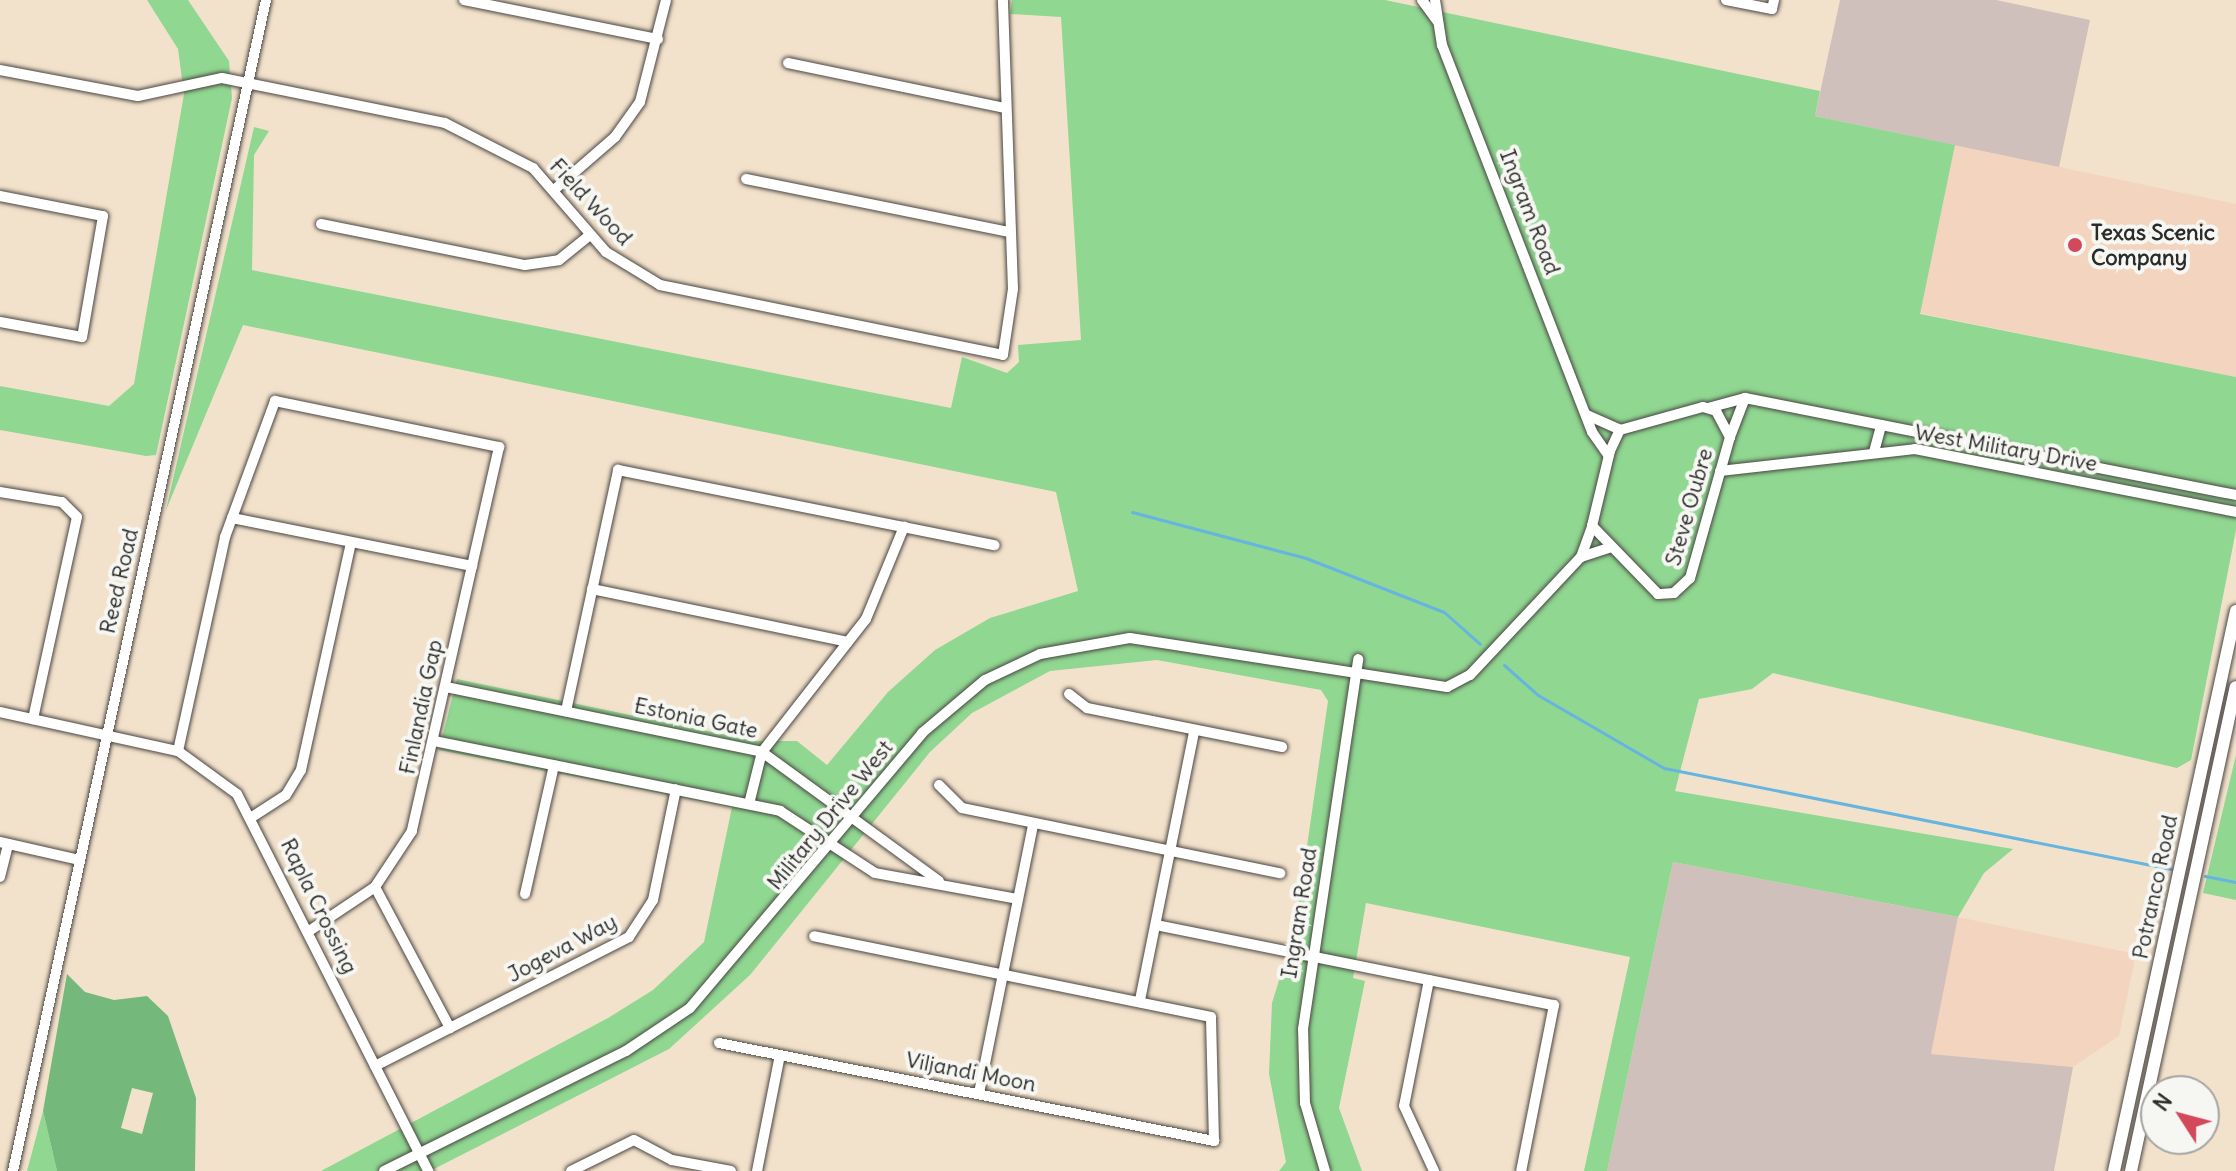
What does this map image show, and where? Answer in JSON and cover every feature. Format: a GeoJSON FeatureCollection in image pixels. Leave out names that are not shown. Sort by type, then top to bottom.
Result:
{"type":"FeatureCollection","features":[{"type":"Feature","properties":{"kind":"main road","name":"Potranco Road"},"geometry":{"type":"LineString","coordinates":[[2114,1171],[2236,611]]}},
{"type":"Feature","properties":{"kind":"main road","name":"Potranco Road"},"geometry":{"type":"LineString","coordinates":[[2131,1171],[2236,687]]}},
{"type":"Feature","properties":{"kind":"street","name":"Reed Road"},"geometry":{"type":"LineString","coordinates":[[13,1171],[266,0]]}},
{"type":"Feature","properties":{"kind":"street"},"geometry":{"type":"LineString","coordinates":[[464,0],[658,39]]}},
{"type":"Feature","properties":{"kind":"street"},"geometry":{"type":"LineString","coordinates":[[554,190],[631,117],[658,39],[666,0]]}},
{"type":"Feature","properties":{"kind":"street"},"geometry":{"type":"LineString","coordinates":[[746,179],[1010,232],[1003,0]]}},
{"type":"Feature","properties":{"kind":"street","name":"Ingram Road"},"geometry":{"type":"LineString","coordinates":[[1422,0],[1438,23]]}},
{"type":"Feature","properties":{"kind":"street","name":"Ingram Road"},"geometry":{"type":"LineString","coordinates":[[1435,0],[1438,23],[1587,415],[1609,456]]}},
{"type":"Feature","properties":{"kind":"street"},"geometry":{"type":"LineString","coordinates":[[1726,0],[1773,5]]}},
{"type":"Feature","properties":{"kind":"street"},"geometry":{"type":"LineString","coordinates":[[788,63],[1005,108]]}},
{"type":"Feature","properties":{"kind":"street","name":"Field Wood"},"geometry":{"type":"LineString","coordinates":[[0,70],[138,96],[195,79],[249,85],[464,129],[516,156],[554,190],[589,236],[623,265],[680,292],[1003,355],[1013,289],[1010,232]]}},
{"type":"Feature","properties":{"kind":"street"},"geometry":{"type":"LineString","coordinates":[[0,196],[103,216],[82,337],[0,322]]}},
{"type":"Feature","properties":{"kind":"street"},"geometry":{"type":"LineString","coordinates":[[321,224],[525,265],[559,260],[589,236]]}},
{"type":"Feature","properties":{"kind":"street"},"geometry":{"type":"LineString","coordinates":[[1587,415],[1620,430],[1745,398]]}},
{"type":"Feature","properties":{"kind":"street"},"geometry":{"type":"LineString","coordinates":[[1730,437],[1745,398]]}},
{"type":"Feature","properties":{"kind":"street","name":"West Military Drive"},"geometry":{"type":"LineString","coordinates":[[1745,398],[2236,495]]}},
{"type":"Feature","properties":{"kind":"street","name":"Finlandia Gap"},"geometry":{"type":"LineString","coordinates":[[232,518],[275,401],[499,447],[412,831],[375,887],[309,931]]}},
{"type":"Feature","properties":{"kind":"street","name":"Steve Oubre"},"geometry":{"type":"LineString","coordinates":[[1592,526],[1609,548],[1658,594],[1685,586],[1730,437],[1708,408]]}},
{"type":"Feature","properties":{"kind":"street"},"geometry":{"type":"LineString","coordinates":[[1874,452],[1881,425]]}},
{"type":"Feature","properties":{"kind":"street"},"geometry":{"type":"LineString","coordinates":[[1356,675],[1432,688],[1459,683],[1581,557],[1609,456],[1620,430]]}},
{"type":"Feature","properties":{"kind":"street"},"geometry":{"type":"LineString","coordinates":[[2000,465],[2003,447]]}},
{"type":"Feature","properties":{"kind":"street","name":"West Military Drive"},"geometry":{"type":"LineString","coordinates":[[1720,471],[1915,449],[2236,512]]}},
{"type":"Feature","properties":{"kind":"street"},"geometry":{"type":"LineString","coordinates":[[566,711],[618,470],[995,545]]}},
{"type":"Feature","properties":{"kind":"street"},"geometry":{"type":"LineString","coordinates":[[2,492],[73,508],[77,526],[33,719]]}},
{"type":"Feature","properties":{"kind":"street"},"geometry":{"type":"LineString","coordinates":[[178,751],[232,518],[472,566]]}},
{"type":"Feature","properties":{"kind":"street"},"geometry":{"type":"LineString","coordinates":[[749,804],[762,752],[880,596],[904,527]]}},
{"type":"Feature","properties":{"kind":"street"},"geometry":{"type":"LineString","coordinates":[[252,817],[286,795],[301,770],[351,543]]}},
{"type":"Feature","properties":{"kind":"street"},"geometry":{"type":"LineString","coordinates":[[1581,557],[1609,548]]}},
{"type":"Feature","properties":{"kind":"street"},"geometry":{"type":"LineString","coordinates":[[592,589],[848,642]]}},
{"type":"Feature","properties":{"kind":"street","name":"Military Drive West"},"geometry":{"type":"LineString","coordinates":[[384,1171],[626,1051],[690,1008],[962,696],[1016,664],[1070,645],[1130,638],[1185,641],[1356,675]]}},
{"type":"Feature","properties":{"kind":"street","name":"Ingram Road"},"geometry":{"type":"LineString","coordinates":[[1325,1171],[1302,1063],[1312,957],[1358,659]]}},
{"type":"Feature","properties":{"kind":"street","name":"Estonia Gate"},"geometry":{"type":"LineString","coordinates":[[446,687],[762,752],[945,884]]}},
{"type":"Feature","properties":{"kind":"street"},"geometry":{"type":"LineString","coordinates":[[1069,694],[1087,708],[1282,747]]}},
{"type":"Feature","properties":{"kind":"street","name":"Rapla Crossing"},"geometry":{"type":"LineString","coordinates":[[0,712],[178,751],[222,778],[252,817],[428,1171]]}},
{"type":"Feature","properties":{"kind":"street"},"geometry":{"type":"LineString","coordinates":[[814,936],[1140,1000],[1194,731]]}},
{"type":"Feature","properties":{"kind":"street","name":"Estonia Gate"},"geometry":{"type":"LineString","coordinates":[[434,741],[749,804],[806,822],[875,873],[1018,899]]}},
{"type":"Feature","properties":{"kind":"street"},"geometry":{"type":"LineString","coordinates":[[525,894],[554,765]]}},
{"type":"Feature","properties":{"kind":"street"},"geometry":{"type":"LineString","coordinates":[[939,785],[962,808],[1280,873]]}},
{"type":"Feature","properties":{"kind":"street","name":"Jogeva Way"},"geometry":{"type":"LineString","coordinates":[[375,1066],[629,937],[653,900],[676,789]]}},
{"type":"Feature","properties":{"kind":"street"},"geometry":{"type":"LineString","coordinates":[[979,1093],[1033,824]]}},
{"type":"Feature","properties":{"kind":"street"},"geometry":{"type":"LineString","coordinates":[[0,877],[4,843],[79,860]]}},
{"type":"Feature","properties":{"kind":"street"},"geometry":{"type":"LineString","coordinates":[[375,887],[450,1028]]}},
{"type":"Feature","properties":{"kind":"street"},"geometry":{"type":"LineString","coordinates":[[1156,925],[1554,1005],[1521,1171]]}},
{"type":"Feature","properties":{"kind":"street"},"geometry":{"type":"LineString","coordinates":[[1429,980],[1404,1106],[1434,1171]]}},
{"type":"Feature","properties":{"kind":"street","name":"Viljandi Moon"},"geometry":{"type":"LineString","coordinates":[[719,1043],[1214,1141],[1211,1017],[1140,1000]]}},
{"type":"Feature","properties":{"kind":"street"},"geometry":{"type":"LineString","coordinates":[[757,1171],[780,1055]]}},
{"type":"Feature","properties":{"kind":"street"},"geometry":{"type":"LineString","coordinates":[[571,1171],[634,1140],[672,1160],[731,1171]]}},
{"type":"Feature","properties":{"kind":"shaded area"},"geometry":{"type":"Polygon","coordinates":[[[1840,0],[1996,0],[2090,20],[2059,167],[1815,116],[1840,0]]]}},
{"type":"Feature","properties":{"kind":"shaded area"},"geometry":{"type":"Polygon","coordinates":[[[1955,145],[2236,204],[2236,377],[1919,313],[1955,145]]]}},
{"type":"Feature","properties":{"kind":"shaded area"},"geometry":{"type":"Polygon","coordinates":[[[1673,862],[1958,917],[1931,1054],[2073,1067],[2054,1171],[1607,1171],[1673,862]]]}},
{"type":"Feature","properties":{"kind":"shaded area"},"geometry":{"type":"Polygon","coordinates":[[[1958,917],[2136,954],[2119,1036],[2073,1067],[1930,1054],[1958,917]]]}},
{"type":"Feature","properties":{"kind":"green space"},"geometry":{"type":"Polygon","coordinates":[[[147,0],[188,0],[229,61],[232,98],[156,455],[146,456],[0,430],[0,386],[109,406],[134,384],[184,94],[178,49],[147,0]]]}},
{"type":"Feature","properties":{"kind":"green space"},"geometry":{"type":"Polygon","coordinates":[[[1012,0],[1385,0],[1820,91],[1815,116],[1955,145],[1920,314],[2236,377],[2236,530],[2191,760],[2177,768],[1773,673],[1752,689],[1699,699],[1675,791],[2013,849],[1984,873],[1958,917],[1673,862],[1607,1171],[1584,1171],[1630,957],[1366,903],[1353,978],[1365,981],[1339,1108],[1362,1171],[1279,1171],[1286,1162],[1269,1074],[1272,1003],[1295,929],[1328,701],[1321,690],[1157,660],[1050,671],[972,713],[930,752],[750,975],[669,1049],[430,1171],[321,1171],[608,1018],[653,990],[704,942],[732,807],[439,750],[457,679],[755,741],[797,741],[827,765],[888,692],[935,650],[990,618],[1078,591],[1056,492],[243,325],[166,510],[254,127],[269,131],[254,155],[252,270],[951,408],[962,357],[1007,373],[1019,362],[1018,345],[1081,340],[1061,17],[1010,14],[1012,0]]]}},
{"type":"Feature","properties":{"kind":"green space"},"geometry":{"type":"Polygon","coordinates":[[[2236,755],[2236,900],[2203,893],[2236,755]]]}},
{"type":"Feature","properties":{"kind":"green space"},"geometry":{"type":"Polygon","coordinates":[[[67,974],[85,992],[114,1000],[147,996],[168,1016],[196,1098],[195,1171],[57,1171],[43,1111],[67,974]],[[132,1088],[121,1128],[142,1134],[153,1093],[132,1088]]]}},
{"type":"Feature","properties":{"kind":"green space"},"geometry":{"type":"Polygon","coordinates":[[[43,1111],[57,1171],[27,1171],[43,1111]]]}},
{"type":"Feature","properties":{"kind":"waterway"},"geometry":{"type":"LineString","coordinates":[[1132,512],[1306,558],[1444,612],[1480,644]]}},
{"type":"Feature","properties":{"kind":"waterway"},"geometry":{"type":"LineString","coordinates":[[1504,665],[1538,695],[1664,768],[2171,869]]}},
{"type":"Feature","properties":{"kind":"waterway"},"geometry":{"type":"LineString","coordinates":[[2205,876],[2236,882]]}},
{"type":"Feature","properties":{"kind":"place","name":"Texas Scenic Company"},"geometry":{"type":"Point","coordinates":[2075,245]}}]}
